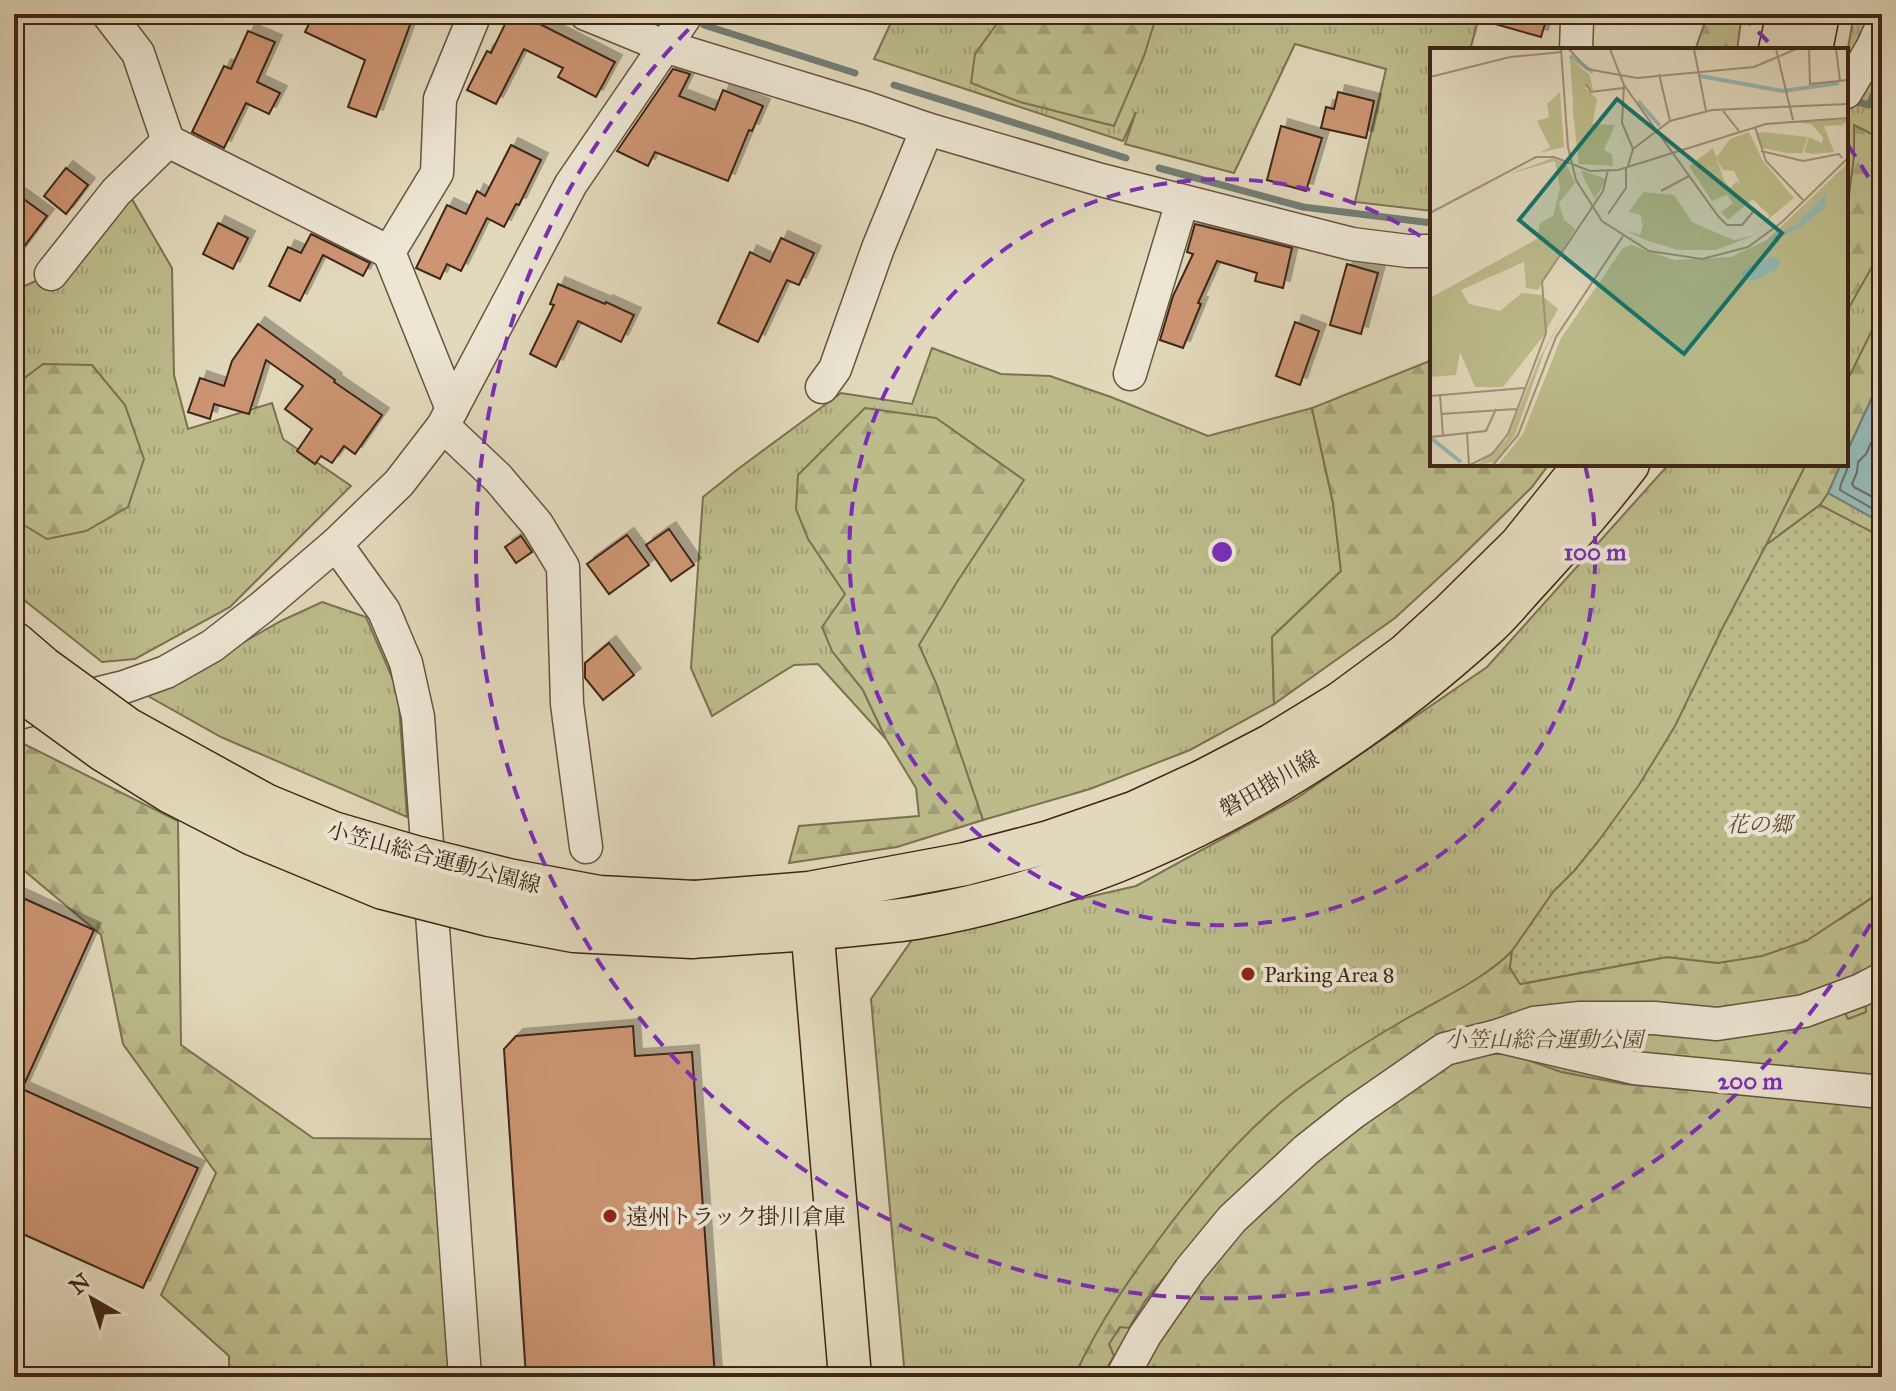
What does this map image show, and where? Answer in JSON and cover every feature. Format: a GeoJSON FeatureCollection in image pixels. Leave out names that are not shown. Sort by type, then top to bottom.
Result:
{"type":"FeatureCollection","features":[{"type":"Feature","properties":{"kind":"main road"},"geometry":{"type":"LineString","coordinates":[[1780,48],[1788,14]]}},
{"type":"Feature","properties":{"kind":"main road"},"geometry":{"type":"LineString","coordinates":[[1811,48],[1818,14]]}},
{"type":"Feature","properties":{"kind":"main road","name":"磐田掛川線"},"geometry":{"type":"LineString","coordinates":[[811,911],[1049,842],[1136,812],[1274,744],[1341,703],[1406,655],[1520,546],[1584,466]]}},
{"type":"Feature","properties":{"kind":"main road","name":"磐田掛川線"},"geometry":{"type":"LineString","coordinates":[[811,911],[914,919],[997,900],[1077,876],[1151,847],[1291,773],[1364,726],[1487,626],[1591,512],[1626,466]]}},
{"type":"Feature","properties":{"kind":"main road","name":"小笠山総合運動公園線"},"geometry":{"type":"LineString","coordinates":[[24,665],[127,729],[265,805],[333,833],[508,880],[694,919],[811,911]]}},
{"type":"Feature","properties":{"kind":"main road"},"geometry":{"type":"LineString","coordinates":[[811,911],[850,1377]]}},
{"type":"Feature","properties":{"kind":"street"},"geometry":{"type":"LineString","coordinates":[[108,14],[138,53],[168,141],[389,252],[447,417],[537,524],[563,567],[567,704],[586,847]]}},
{"type":"Feature","properties":{"kind":"street"},"geometry":{"type":"LineString","coordinates":[[389,252],[437,173],[440,99],[475,14]]}},
{"type":"Feature","properties":{"kind":"street"},"geometry":{"type":"LineString","coordinates":[[586,14],[664,46],[1101,180],[1352,244],[1430,251]]}},
{"type":"Feature","properties":{"kind":"street"},"geometry":{"type":"LineString","coordinates":[[14,714],[124,687],[166,672],[212,646],[336,544],[399,483],[447,417],[571,184],[687,14]]}},
{"type":"Feature","properties":{"kind":"street"},"geometry":{"type":"LineString","coordinates":[[1848,89],[1882,26]]}},
{"type":"Feature","properties":{"kind":"street"},"geometry":{"type":"LineString","coordinates":[[822,387],[835,369],[878,248],[927,129]]}},
{"type":"Feature","properties":{"kind":"street"},"geometry":{"type":"LineString","coordinates":[[51,274],[116,192],[168,141]]}},
{"type":"Feature","properties":{"kind":"street"},"geometry":{"type":"LineString","coordinates":[[1130,374],[1182,202]]}},
{"type":"Feature","properties":{"kind":"street"},"geometry":{"type":"LineString","coordinates":[[336,544],[384,611],[406,663],[418,717],[465,1377]]}},
{"type":"Feature","properties":{"kind":"street"},"geometry":{"type":"LineString","coordinates":[[1122,1377],[1145,1335],[1190,1270],[1232,1219],[1306,1150],[1354,1112],[1445,1049],[1534,1023],[1580,1018],[1654,1018],[1717,1024],[1804,1011],[1882,979]]}},
{"type":"Feature","properties":{"kind":"street"},"geometry":{"type":"LineString","coordinates":[[1497,1036],[1634,1068],[1882,1092]]}},
{"type":"Feature","properties":{"kind":"green space"},"geometry":{"type":"Polygon","coordinates":[[[895,14],[1480,14],[1471,48],[1430,48],[1430,211],[1355,202],[1386,69],[1295,44],[1234,173],[1125,144],[1136,112],[1123,141],[874,59],[895,14]]]}},
{"type":"Feature","properties":{"kind":"green space"},"geometry":{"type":"Polygon","coordinates":[[[1004,14],[1157,14],[1144,56],[1114,126],[1020,102],[971,83],[975,54],[1004,14]]]}},
{"type":"Feature","properties":{"kind":"green space"},"geometry":{"type":"Polygon","coordinates":[[[1708,14],[1742,14],[1737,48],[1696,48],[1708,14]]]}},
{"type":"Feature","properties":{"kind":"green space","name":"小笠山総合運動公園"},"geometry":{"type":"Polygon","coordinates":[[[1854,14],[1882,14],[1882,1377],[905,1377],[871,999],[914,937],[1136,886],[1297,798],[1487,667],[1667,466],[1848,466],[1848,48],[1854,14]]]}},
{"type":"Feature","properties":{"kind":"green space"},"geometry":{"type":"Polygon","coordinates":[[[1854,125],[1882,139],[1882,249],[1848,309],[1848,204],[1854,125]]]}},
{"type":"Feature","properties":{"kind":"green space"},"geometry":{"type":"Polygon","coordinates":[[[129,194],[172,268],[174,375],[188,429],[272,403],[283,439],[351,486],[230,607],[135,659],[102,662],[14,592],[14,291],[51,274],[129,194]]]}},
{"type":"Feature","properties":{"kind":"green space"},"geometry":{"type":"Polygon","coordinates":[[[1882,310],[1882,376],[1848,450],[1848,379],[1882,310]]]}},
{"type":"Feature","properties":{"kind":"green space"},"geometry":{"type":"Polygon","coordinates":[[[932,348],[1001,374],[1050,376],[1208,436],[1312,408],[1333,503],[1341,571],[1272,637],[1274,704],[1190,750],[1090,789],[983,820],[954,738],[832,651],[863,690],[886,739],[818,664],[794,665],[712,716],[691,668],[703,497],[841,393],[912,404],[932,348]]]}},
{"type":"Feature","properties":{"kind":"green space"},"geometry":{"type":"Polygon","coordinates":[[[1430,361],[1430,466],[1548,466],[1532,487],[1395,618],[1274,704],[1272,637],[1341,571],[1333,503],[1312,408],[1430,361]]]}},
{"type":"Feature","properties":{"kind":"green space"},"geometry":{"type":"Polygon","coordinates":[[[43,364],[92,365],[125,405],[144,459],[128,507],[86,531],[47,539],[14,519],[14,386],[43,364]]]}},
{"type":"Feature","properties":{"kind":"green space"},"geometry":{"type":"Polygon","coordinates":[[[865,408],[936,418],[1024,480],[919,645],[937,685],[983,820],[897,847],[789,863],[799,826],[919,816],[916,788],[886,739],[863,690],[832,651],[822,627],[845,594],[808,539],[796,509],[798,475],[865,408]]]}},
{"type":"Feature","properties":{"kind":"green space"},"geometry":{"type":"Polygon","coordinates":[[[1805,466],[1840,466],[1820,505],[1766,545],[1805,466]]]}},
{"type":"Feature","properties":{"kind":"green space","name":"花の郷"},"geometry":{"type":"Polygon","coordinates":[[[1820,505],[1882,537],[1882,891],[1806,941],[1762,956],[1718,963],[1667,957],[1520,984],[1510,968],[1512,951],[1553,892],[1600,839],[1639,785],[1675,726],[1766,545],[1820,505]]]}},
{"type":"Feature","properties":{"kind":"green space"},"geometry":{"type":"Polygon","coordinates":[[[322,602],[366,617],[398,691],[407,817],[221,737],[148,696],[281,621],[322,602]]]}},
{"type":"Feature","properties":{"kind":"green space"},"geometry":{"type":"Polygon","coordinates":[[[14,739],[178,821],[181,1045],[313,1138],[434,1139],[454,1377],[229,1377],[229,1356],[161,1295],[216,1173],[123,1044],[101,935],[14,862],[14,739]]]}},
{"type":"Feature","properties":{"kind":"green space"},"geometry":{"type":"Polygon","coordinates":[[[1882,891],[1882,964],[1828,992],[1743,1011],[1510,1018],[1208,1224],[1145,1301],[1129,1328],[1120,1327],[1109,1344],[1114,1356],[1102,1377],[1074,1377],[1105,1318],[1141,1263],[1200,1186],[1252,1129],[1334,1063],[1475,980],[1512,951],[1510,968],[1521,984],[1667,957],[1718,963],[1840,919],[1882,891]]]}},
{"type":"Feature","properties":{"kind":"green space"},"geometry":{"type":"Polygon","coordinates":[[[1882,991],[1882,1082],[1661,1063],[1538,1032],[1617,1027],[1613,1046],[1643,1049],[1645,1027],[1842,1007],[1848,1019],[1866,1012],[1865,999],[1882,991]]]}},
{"type":"Feature","properties":{"kind":"green space"},"geometry":{"type":"Polygon","coordinates":[[[1511,1054],[1561,1072],[1624,1084],[1882,1106],[1882,1377],[1124,1377],[1229,1246],[1259,1213],[1338,1140],[1433,1070],[1470,1056],[1511,1054]]]}},
{"type":"Feature","properties":{"kind":"water"},"geometry":{"type":"Polygon","coordinates":[[[1882,376],[1882,523],[1828,493],[1840,466],[1848,466],[1848,450],[1882,376]]]}},
{"type":"Feature","properties":{"kind":"building"},"geometry":{"type":"Polygon","coordinates":[[[314,14],[414,14],[376,117],[348,107],[365,60],[305,32],[314,14]]]}},
{"type":"Feature","properties":{"kind":"building"},"geometry":{"type":"Polygon","coordinates":[[[510,14],[520,14],[615,62],[596,97],[558,77],[563,68],[524,49],[496,104],[467,90],[487,51],[491,53],[510,14]]]}},
{"type":"Feature","properties":{"kind":"building"},"geometry":{"type":"Polygon","coordinates":[[[1482,14],[1548,14],[1541,37],[1481,20],[1482,14]]]}},
{"type":"Feature","properties":{"kind":"building"},"geometry":{"type":"Polygon","coordinates":[[[248,31],[275,42],[257,82],[280,93],[269,114],[246,103],[224,148],[192,132],[224,66],[231,69],[248,31]]]}},
{"type":"Feature","properties":{"kind":"building"},"geometry":{"type":"Polygon","coordinates":[[[673,69],[690,74],[679,96],[715,110],[723,90],[763,106],[752,131],[749,130],[728,181],[655,152],[648,166],[617,151],[673,69]]]}},
{"type":"Feature","properties":{"kind":"building"},"geometry":{"type":"Polygon","coordinates":[[[1338,92],[1374,101],[1366,138],[1321,128],[1326,107],[1334,109],[1338,92]]]}},
{"type":"Feature","properties":{"kind":"building"},"geometry":{"type":"Polygon","coordinates":[[[1281,126],[1322,138],[1306,191],[1267,180],[1281,126]]]}},
{"type":"Feature","properties":{"kind":"building"},"geometry":{"type":"Polygon","coordinates":[[[511,145],[541,160],[519,205],[516,204],[504,227],[487,218],[461,271],[447,264],[440,279],[416,268],[447,205],[466,214],[477,191],[485,196],[511,145]]]}},
{"type":"Feature","properties":{"kind":"building"},"geometry":{"type":"Polygon","coordinates":[[[66,168],[88,185],[66,214],[44,196],[66,168]]]}},
{"type":"Feature","properties":{"kind":"building"},"geometry":{"type":"Polygon","coordinates":[[[14,192],[47,216],[14,260],[14,192]]]}},
{"type":"Feature","properties":{"kind":"building"},"geometry":{"type":"Polygon","coordinates":[[[218,223],[248,238],[233,269],[203,254],[218,223]]]}},
{"type":"Feature","properties":{"kind":"building"},"geometry":{"type":"Polygon","coordinates":[[[1195,224],[1292,248],[1283,288],[1255,281],[1257,273],[1217,261],[1198,303],[1201,304],[1183,348],[1160,340],[1173,296],[1193,254],[1187,252],[1195,224]]]}},
{"type":"Feature","properties":{"kind":"building"},"geometry":{"type":"Polygon","coordinates":[[[311,234],[370,263],[363,276],[323,255],[300,301],[269,286],[288,247],[301,253],[311,234]]]}},
{"type":"Feature","properties":{"kind":"building"},"geometry":{"type":"Polygon","coordinates":[[[781,238],[814,253],[799,285],[787,280],[758,342],[718,323],[750,252],[770,262],[781,238]]]}},
{"type":"Feature","properties":{"kind":"building"},"geometry":{"type":"Polygon","coordinates":[[[1347,264],[1378,273],[1361,334],[1330,325],[1347,264]]]}},
{"type":"Feature","properties":{"kind":"building"},"geometry":{"type":"Polygon","coordinates":[[[558,284],[634,315],[621,342],[578,321],[556,367],[530,354],[554,305],[550,304],[558,284]]]}},
{"type":"Feature","properties":{"kind":"building"},"geometry":{"type":"Polygon","coordinates":[[[1295,322],[1319,331],[1300,385],[1276,376],[1295,322]]]}},
{"type":"Feature","properties":{"kind":"building"},"geometry":{"type":"Polygon","coordinates":[[[258,324],[382,415],[355,454],[344,446],[332,463],[321,456],[315,464],[297,451],[312,429],[285,409],[303,386],[266,360],[249,414],[214,404],[210,419],[188,412],[200,378],[224,386],[232,361],[258,324]]]}},
{"type":"Feature","properties":{"kind":"building"},"geometry":{"type":"Polygon","coordinates":[[[669,529],[694,565],[671,581],[646,545],[669,529]]]}},
{"type":"Feature","properties":{"kind":"building"},"geometry":{"type":"Polygon","coordinates":[[[627,535],[649,565],[609,594],[587,564],[627,535]]]}},
{"type":"Feature","properties":{"kind":"building"},"geometry":{"type":"Polygon","coordinates":[[[521,536],[532,552],[516,563],[505,547],[521,536]]]}},
{"type":"Feature","properties":{"kind":"building"},"geometry":{"type":"Polygon","coordinates":[[[609,643],[634,675],[603,700],[585,678],[585,663],[609,643]]]}},
{"type":"Feature","properties":{"kind":"building"},"geometry":{"type":"Polygon","coordinates":[[[14,894],[94,930],[22,1089],[198,1168],[143,1288],[14,1230],[14,894]]]}},
{"type":"Feature","properties":{"kind":"building","name":"遠州トラック掛川倉庫"},"geometry":{"type":"Polygon","coordinates":[[[633,1026],[635,1056],[692,1052],[715,1377],[526,1377],[504,1049],[516,1036],[633,1026]]]}},
{"type":"Feature","properties":{"kind":"waterway"},"geometry":{"type":"LineString","coordinates":[[704,25],[855,73]]}},
{"type":"Feature","properties":{"kind":"waterway"},"geometry":{"type":"LineString","coordinates":[[1858,102],[1869,105],[1882,74]]}},
{"type":"Feature","properties":{"kind":"waterway"},"geometry":{"type":"LineString","coordinates":[[894,85],[1126,158]]}},
{"type":"Feature","properties":{"kind":"waterway"},"geometry":{"type":"LineString","coordinates":[[1159,168],[1303,207],[1430,223]]}},
{"type":"Feature","properties":{"kind":"place","name":"Parking Area 8"},"geometry":{"type":"Point","coordinates":[1248,974]}},
{"type":"Feature","properties":{"kind":"place","name":"遠州トラック掛川倉庫"},"geometry":{"type":"Point","coordinates":[610,1216]}}]}
